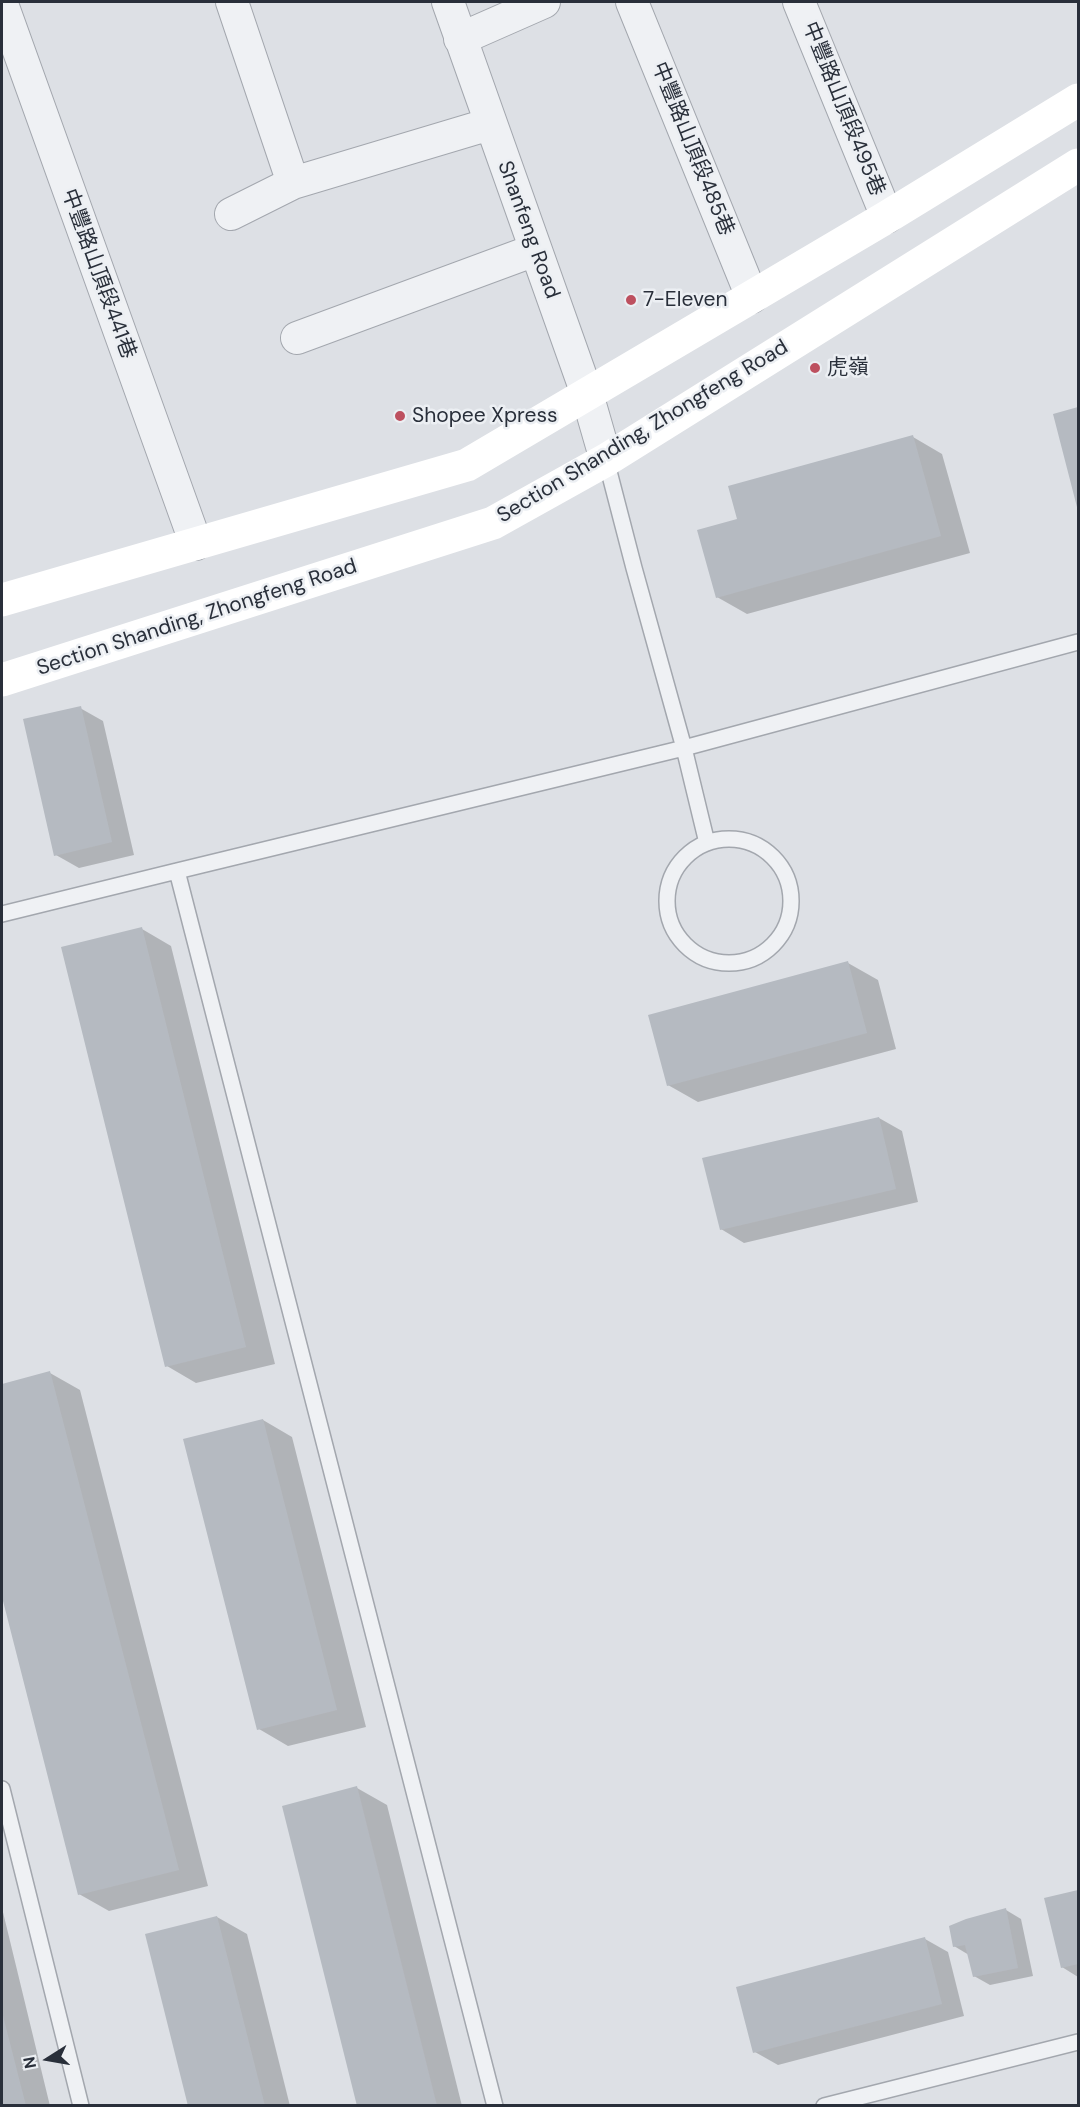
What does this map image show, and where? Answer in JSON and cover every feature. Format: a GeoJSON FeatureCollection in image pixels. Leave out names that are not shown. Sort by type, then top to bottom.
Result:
{"type":"FeatureCollection","features":[{"type":"Feature","properties":{"kind":"main road"},"geometry":{"type":"LineString","coordinates":[[2,600],[467,465],[887,217],[1078,100]]}},
{"type":"Feature","properties":{"kind":"main road","name":"Section Shanding, Zhongfeng Road"},"geometry":{"type":"LineString","coordinates":[[2,680],[493,523],[606,459],[1078,165]]}},
{"type":"Feature","properties":{"kind":"street"},"geometry":{"type":"LineString","coordinates":[[232,2],[294,183]]}},
{"type":"Feature","properties":{"kind":"street","name":"Shanfeng Road"},"geometry":{"type":"LineString","coordinates":[[448,2],[586,394],[606,459]]}},
{"type":"Feature","properties":{"kind":"street"},"geometry":{"type":"LineString","coordinates":[[460,39],[544,2]]}},
{"type":"Feature","properties":{"kind":"street","name":"中豐路山頂段485巷"},"geometry":{"type":"LineString","coordinates":[[632,2],[752,297]]}},
{"type":"Feature","properties":{"kind":"street","name":"中豐路山頂段495巷"},"geometry":{"type":"LineString","coordinates":[[799,2],[887,217]]}},
{"type":"Feature","properties":{"kind":"street","name":"中豐路山頂段441巷"},"geometry":{"type":"LineString","coordinates":[[2,4],[196,544]]}},
{"type":"Feature","properties":{"kind":"street"},"geometry":{"type":"LineString","coordinates":[[231,214],[294,183],[490,124]]}},
{"type":"Feature","properties":{"kind":"street"},"geometry":{"type":"LineString","coordinates":[[297,338],[535,250]]}},
{"type":"Feature","properties":{"kind":"lane"},"geometry":{"type":"LineString","coordinates":[[606,459],[684,748],[707,843]]}},
{"type":"Feature","properties":{"kind":"lane"},"geometry":{"type":"LineString","coordinates":[[2,914],[684,748],[1078,642]]}},
{"type":"Feature","properties":{"kind":"lane"},"geometry":{"type":"LineString","coordinates":[[736,838],[756,844],[773,855],[785,872],[791,892],[791,913],[783,933],[770,949],[752,960],[732,964],[722,963],[711,961],[692,952],[677,937],[669,918],[666,897],[671,877],[681,859],[697,847],[707,843],[716,839],[736,838]]}},
{"type":"Feature","properties":{"kind":"lane"},"geometry":{"type":"LineString","coordinates":[[177,871],[495,2106]]}},
{"type":"Feature","properties":{"kind":"lane"},"geometry":{"type":"LineString","coordinates":[[2,1789],[81,2106]]}},
{"type":"Feature","properties":{"kind":"lane"},"geometry":{"type":"LineString","coordinates":[[824,2106],[1078,2042]]}},
{"type":"Feature","properties":{"kind":"building"},"geometry":{"type":"Polygon","coordinates":[[[1078,407],[1078,511],[1053,414],[1078,407]]]}},
{"type":"Feature","properties":{"kind":"building"},"geometry":{"type":"Polygon","coordinates":[[[913,435],[941,536],[716,598],[697,530],[737,519],[728,486],[913,435]]]}},
{"type":"Feature","properties":{"kind":"building"},"geometry":{"type":"Polygon","coordinates":[[[81,706],[112,842],[54,856],[23,719],[81,706]]]}},
{"type":"Feature","properties":{"kind":"building"},"geometry":{"type":"Polygon","coordinates":[[[142,927],[246,1347],[165,1367],[61,947],[142,927]]]}},
{"type":"Feature","properties":{"kind":"building"},"geometry":{"type":"Polygon","coordinates":[[[848,961],[867,1033],[667,1086],[648,1015],[848,961]]]}},
{"type":"Feature","properties":{"kind":"building"},"geometry":{"type":"Polygon","coordinates":[[[879,1117],[896,1189],[720,1230],[702,1158],[879,1117]]]}},
{"type":"Feature","properties":{"kind":"building"},"geometry":{"type":"Polygon","coordinates":[[[50,1371],[179,1870],[78,1895],[2,1597],[2,1384],[50,1371]]]}},
{"type":"Feature","properties":{"kind":"building"},"geometry":{"type":"Polygon","coordinates":[[[263,1419],[337,1710],[257,1730],[183,1439],[263,1419]]]}},
{"type":"Feature","properties":{"kind":"building"},"geometry":{"type":"Polygon","coordinates":[[[357,1786],[437,2106],[357,2106],[282,1806],[357,1786]]]}},
{"type":"Feature","properties":{"kind":"building"},"geometry":{"type":"Polygon","coordinates":[[[1078,1890],[1078,1964],[1061,1968],[1044,1898],[1078,1890]]]}},
{"type":"Feature","properties":{"kind":"building"},"geometry":{"type":"Polygon","coordinates":[[[1006,1908],[1018,1968],[973,1977],[965,1945],[953,1947],[949,1926],[1006,1908]]]}},
{"type":"Feature","properties":{"kind":"building"},"geometry":{"type":"Polygon","coordinates":[[[217,1916],[265,2106],[188,2106],[145,1934],[217,1916]]]}},
{"type":"Feature","properties":{"kind":"building"},"geometry":{"type":"Polygon","coordinates":[[[925,1937],[942,2004],[753,2053],[736,1987],[925,1937]]]}},
{"type":"Feature","properties":{"kind":"building"},"geometry":{"type":"Polygon","coordinates":[[[2,2012],[26,2106],[2,2106],[2,2012]]]}},
{"type":"Feature","properties":{"kind":"place","name":"7-Eleven"},"geometry":{"type":"Point","coordinates":[631,300]}},
{"type":"Feature","properties":{"kind":"place","name":"虎嶺"},"geometry":{"type":"Point","coordinates":[815,368]}},
{"type":"Feature","properties":{"kind":"place","name":"Shopee Xpress"},"geometry":{"type":"Point","coordinates":[400,416]}}]}
